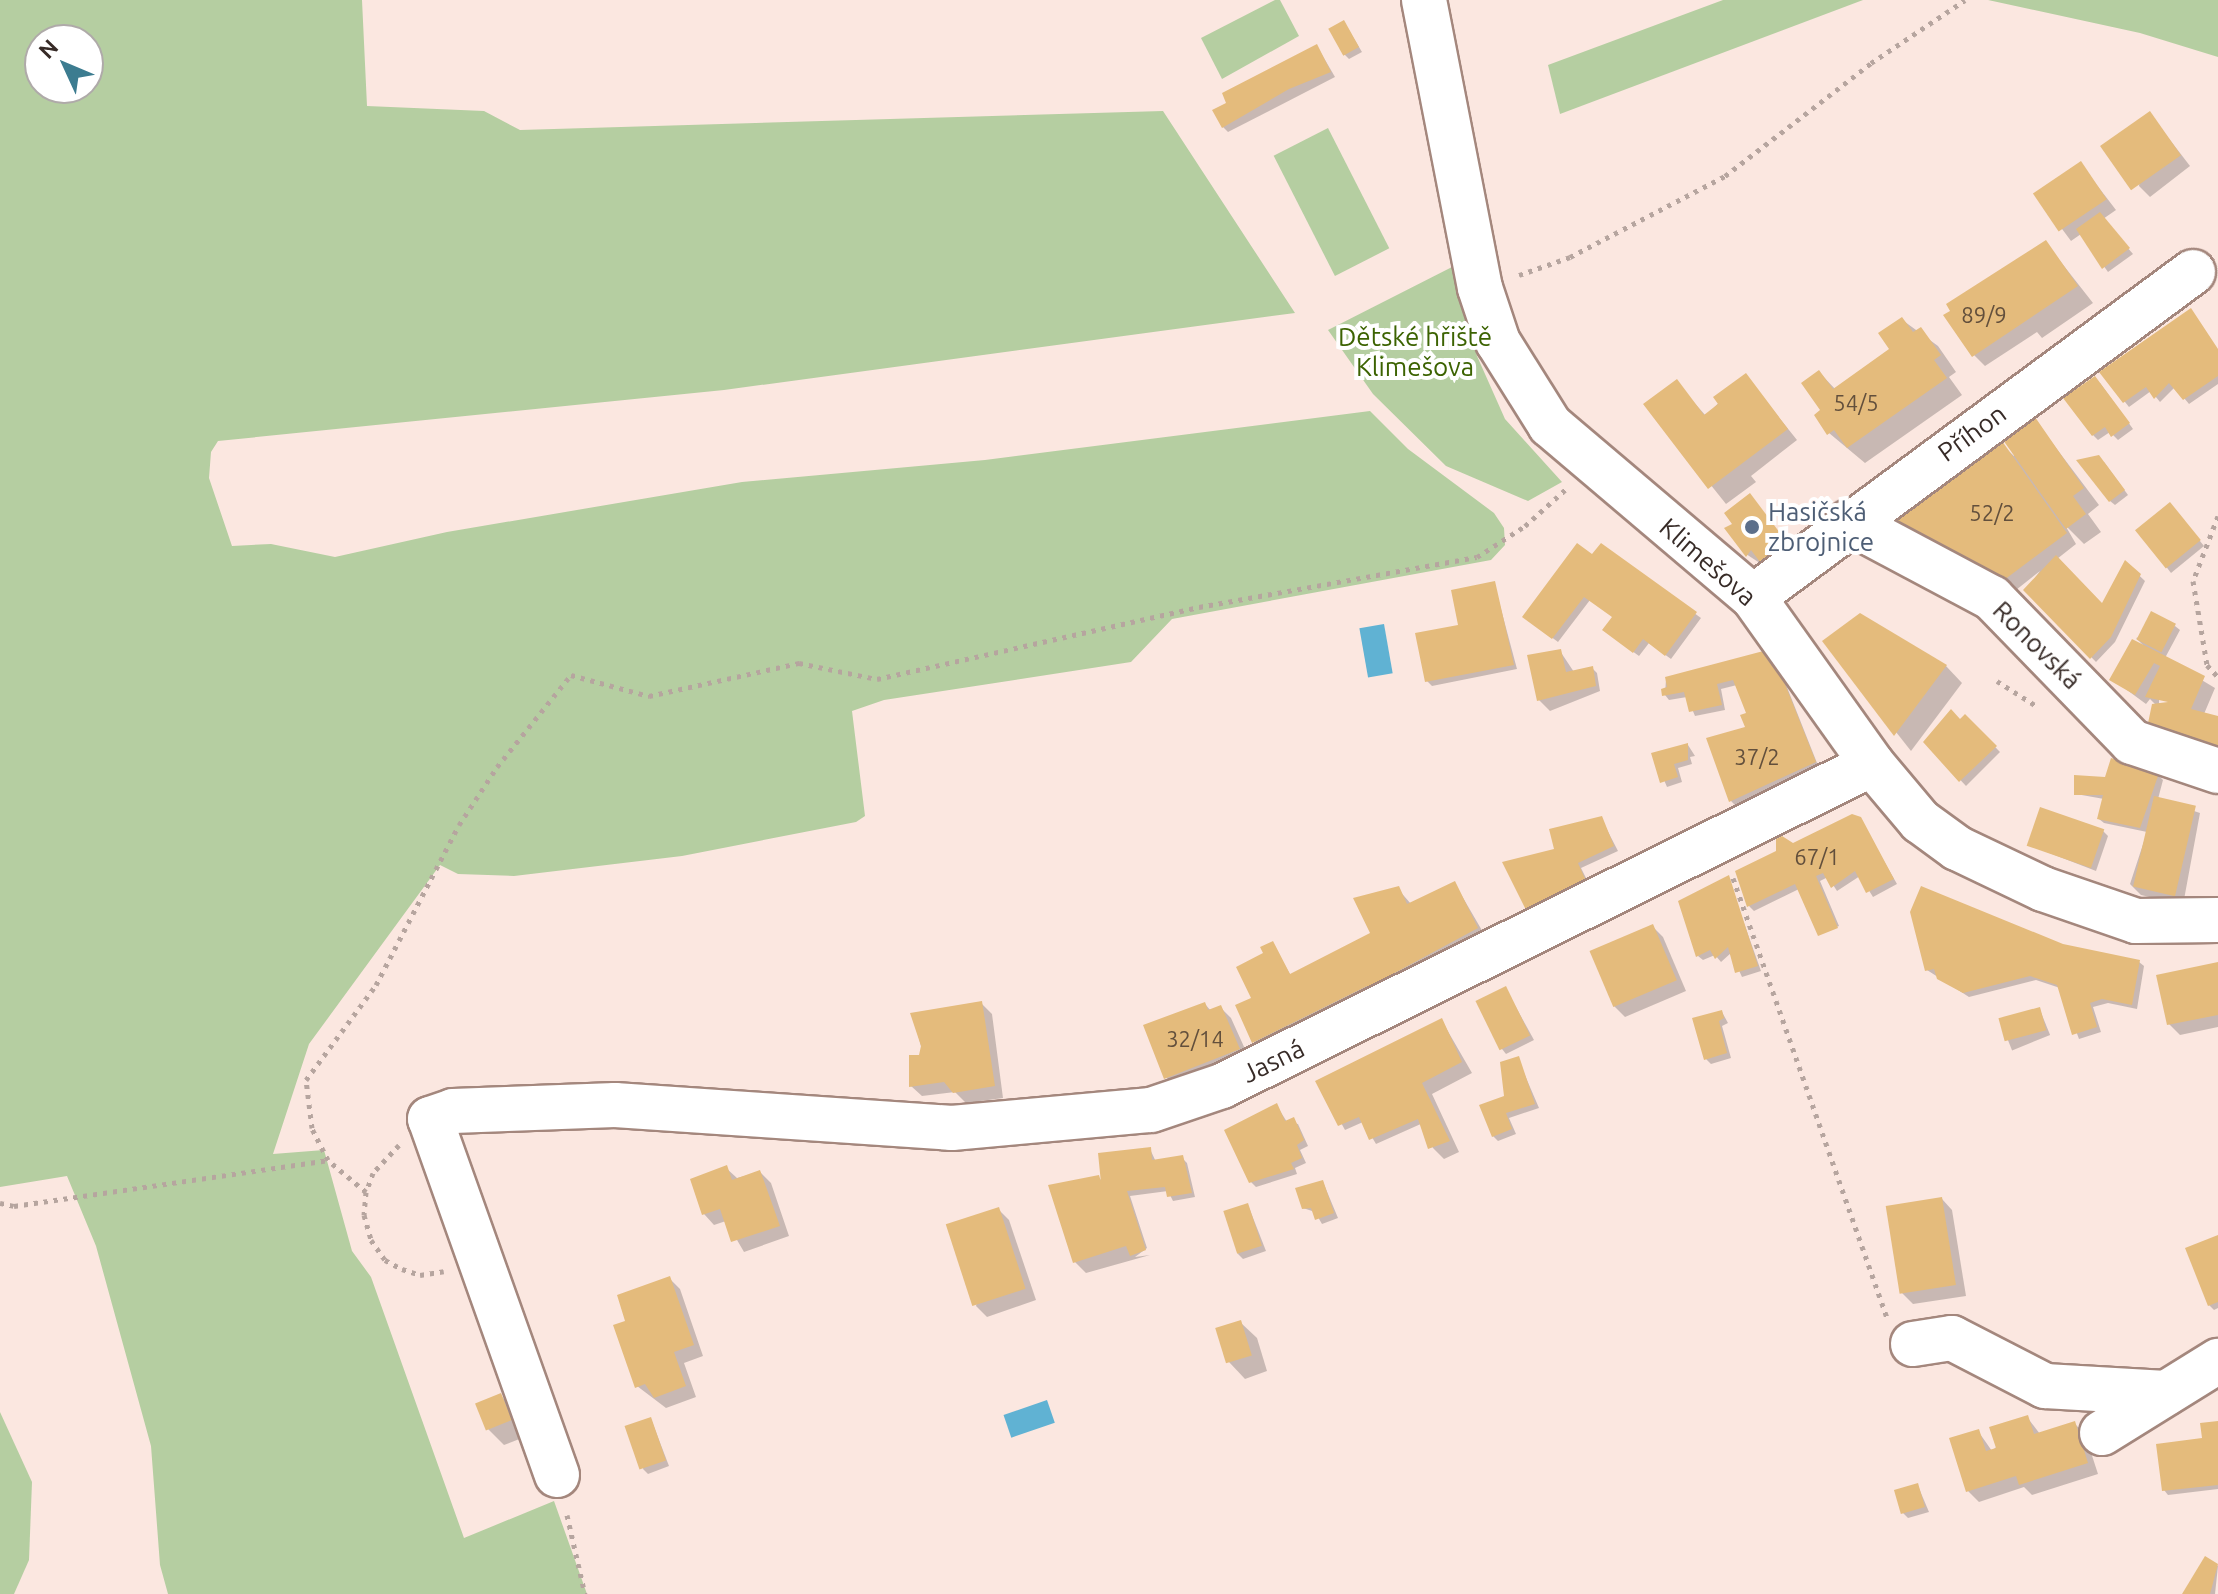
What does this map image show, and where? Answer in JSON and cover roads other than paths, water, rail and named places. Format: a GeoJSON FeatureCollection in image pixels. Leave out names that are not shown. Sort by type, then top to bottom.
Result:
{"type":"FeatureCollection","features":[{"type":"Feature","properties":{"kind":"street","name":"Klimešova"},"geometry":{"type":"LineString","coordinates":[[1424,0],[1480,288],[1498,342],[1525,392],[1550,425],[1598,469],[1753,597],[1872,764],[1920,821],[1985,865],[2136,921],[2218,920]]}},
{"type":"Feature","properties":{"kind":"street","name":"Příhon"},"geometry":{"type":"LineString","coordinates":[[1753,597],[1849,522],[2193,272]]}},
{"type":"Feature","properties":{"kind":"street","name":"Ronovská"},"geometry":{"type":"LineString","coordinates":[[1849,522],[1992,598],[2132,742],[2218,771]]}},
{"type":"Feature","properties":{"kind":"street","name":"Jasná"},"geometry":{"type":"LineString","coordinates":[[557,1475],[430,1119],[453,1111],[615,1105],[952,1128],[1151,1110],[1222,1086],[1872,764]]}},
{"type":"Feature","properties":{"kind":"street"},"geometry":{"type":"LineString","coordinates":[[1913,1344],[1952,1338],[2045,1386],[2166,1393]]}},
{"type":"Feature","properties":{"kind":"street"},"geometry":{"type":"LineString","coordinates":[[2102,1433],[2218,1361]]}},
{"type":"Feature","properties":{"kind":"water"},"geometry":{"type":"Polygon","coordinates":[[[1384,624],[1393,673],[1368,678],[1359,628],[1384,624]]]}},
{"type":"Feature","properties":{"kind":"water"},"geometry":{"type":"Polygon","coordinates":[[[1047,1400],[1055,1423],[1011,1438],[1004,1415],[1047,1400]]]}},
{"type":"Feature","properties":{"kind":"place","name":"Hasičská zbrojnice"},"geometry":{"type":"Point","coordinates":[1752,527]}},
{"type":"Feature","properties":{"kind":"park label","name":"Dětské hřiště Klimešova"},"geometry":{"type":"Point","coordinates":[1415,352]}}]}
